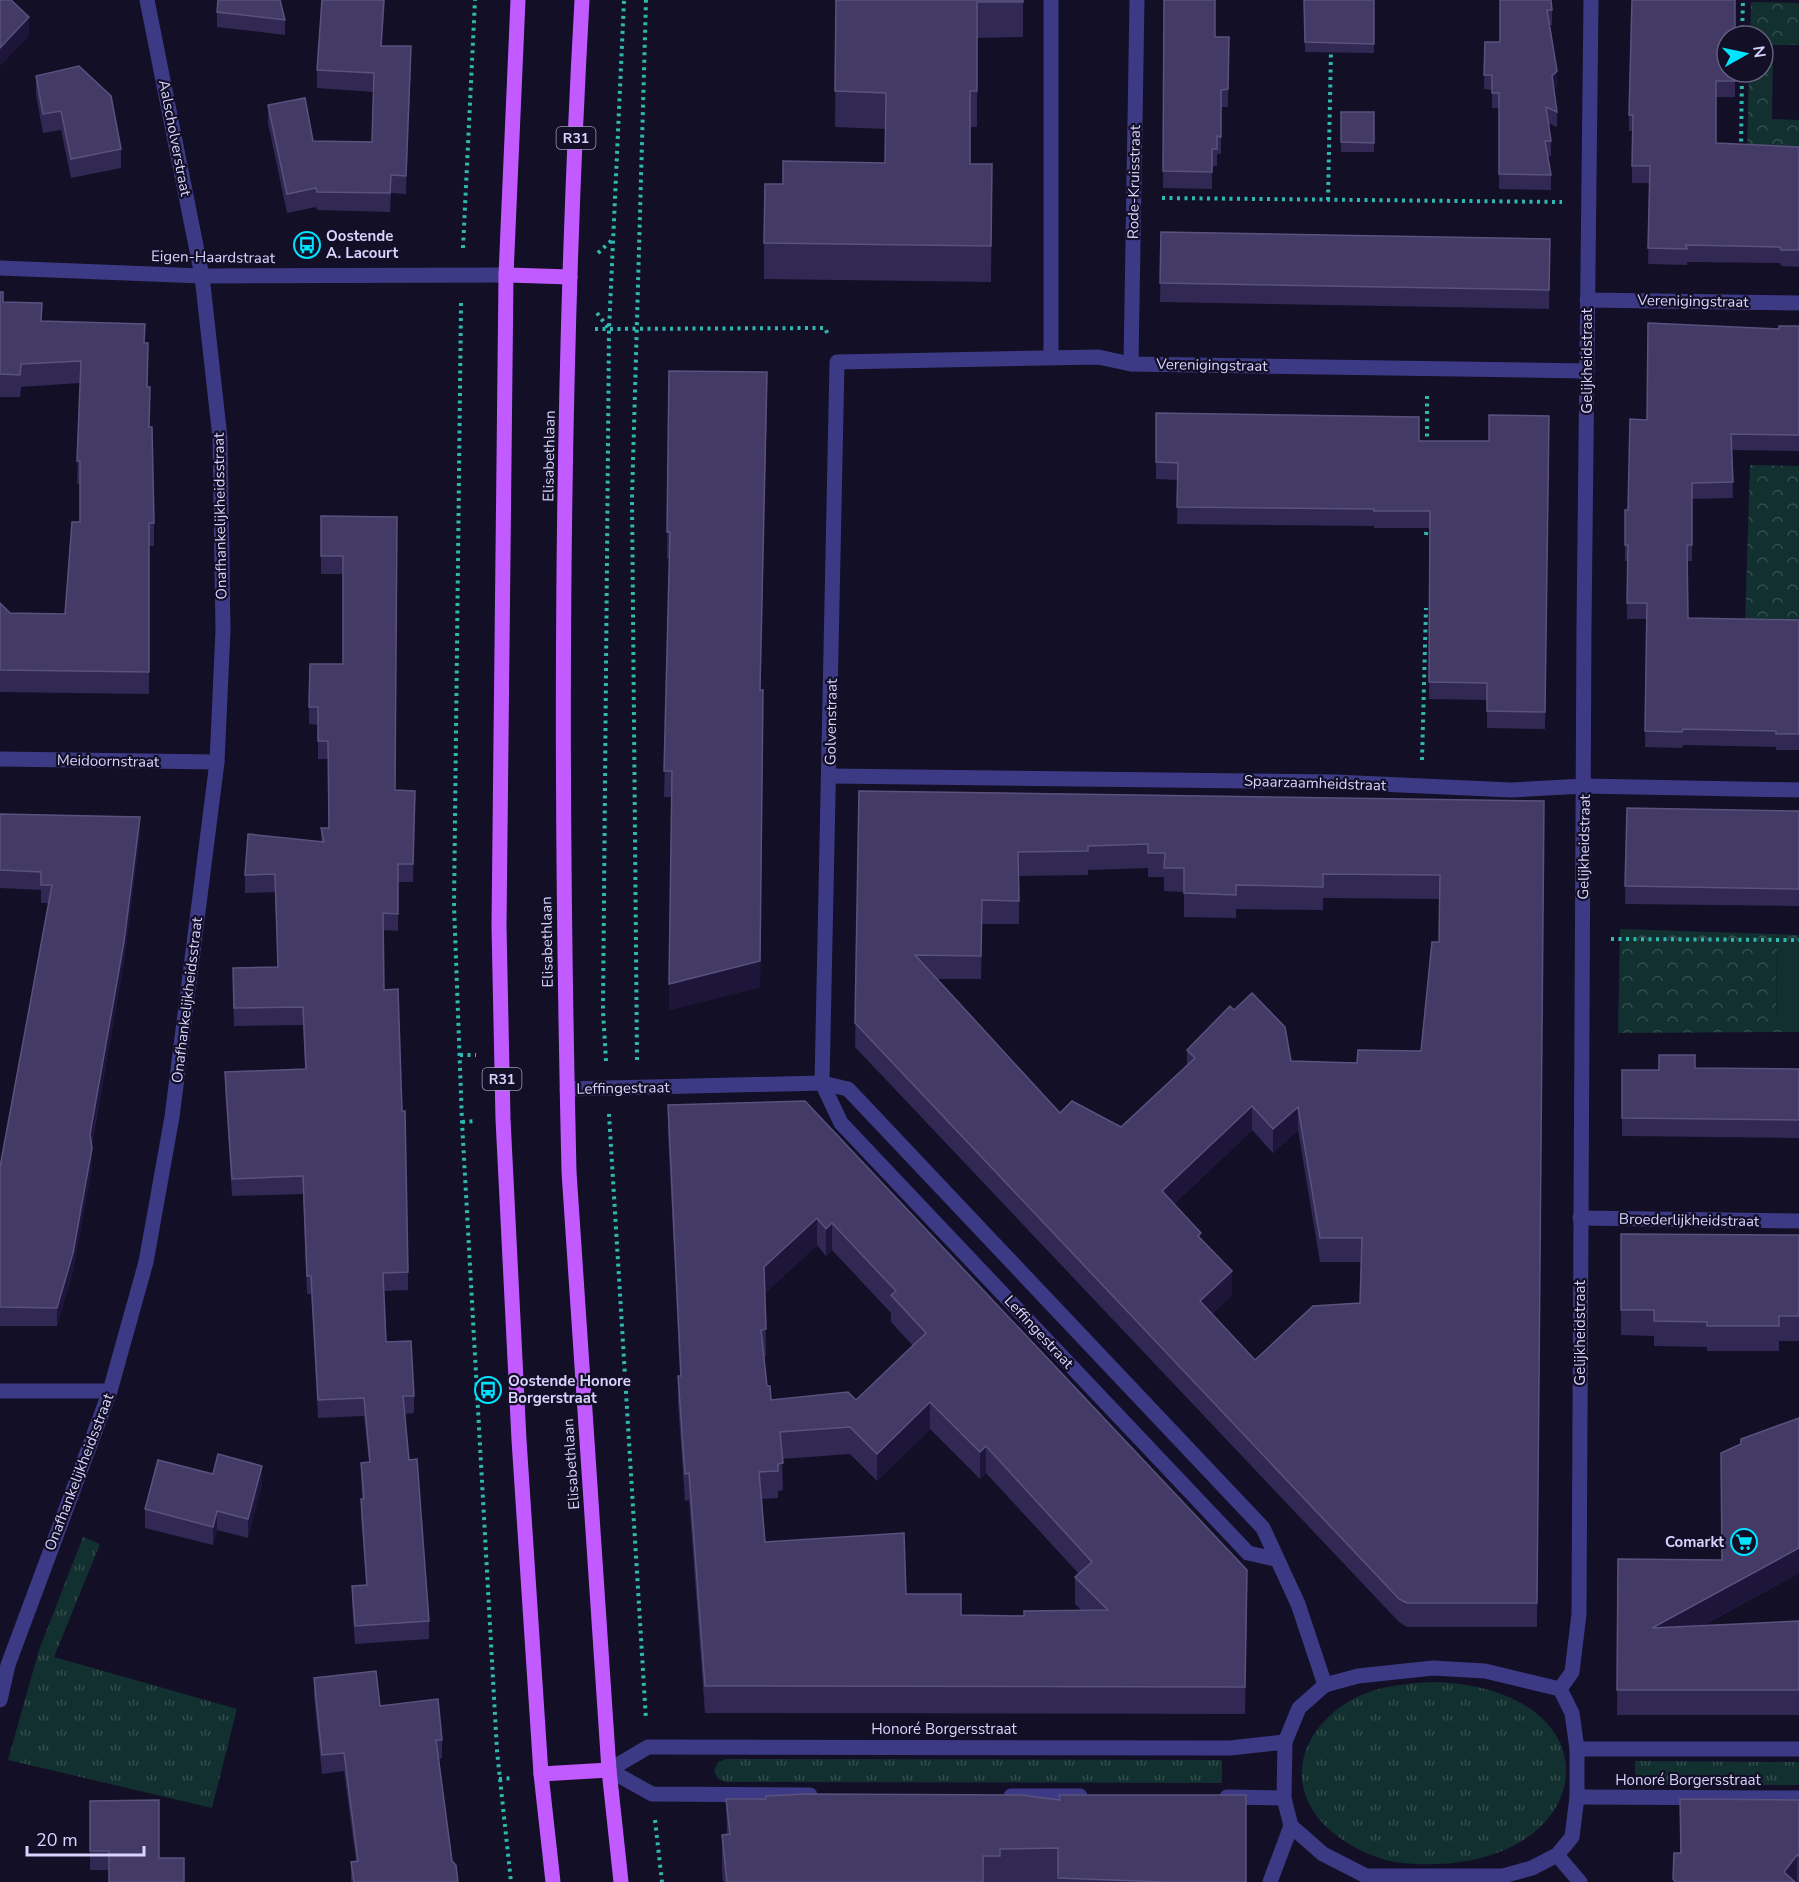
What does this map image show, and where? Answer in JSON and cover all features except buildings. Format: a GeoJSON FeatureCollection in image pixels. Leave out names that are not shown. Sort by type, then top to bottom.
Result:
{"type":"FeatureCollection","features":[{"type":"Feature","properties":{"kind":"main road","name":"R31"},"geometry":{"type":"LineString","coordinates":[[518,0],[506,274],[498,825],[503,1119],[519,1440],[541,1774],[553,1882]]}},
{"type":"Feature","properties":{"kind":"main road","name":"Elisabethlaan"},"geometry":{"type":"LineString","coordinates":[[582,0],[570,277],[562,736],[567,1089],[569,1172],[609,1770],[621,1882]]}},
{"type":"Feature","properties":{"kind":"main road","name":"Eigen-Haardstraat"},"geometry":{"type":"LineString","coordinates":[[506,274],[570,277]]}},
{"type":"Feature","properties":{"kind":"main road"},"geometry":{"type":"LineString","coordinates":[[541,1774],[609,1770]]}},
{"type":"Feature","properties":{"kind":"street","name":"Aalscholverstraat"},"geometry":{"type":"LineString","coordinates":[[147,0],[202,276]]}},
{"type":"Feature","properties":{"kind":"street"},"geometry":{"type":"LineString","coordinates":[[1051,0],[1051,357]]}},
{"type":"Feature","properties":{"kind":"street","name":"Rode-Kruisstraat"},"geometry":{"type":"LineString","coordinates":[[1131,364],[1137,0]]}},
{"type":"Feature","properties":{"kind":"street","name":"Gelijkheidstraat"},"geometry":{"type":"LineString","coordinates":[[1560,1689],[1572,1672],[1579,1614],[1580,1218],[1591,0]]}},
{"type":"Feature","properties":{"kind":"street","name":"Eigen-Haardstraat"},"geometry":{"type":"LineString","coordinates":[[0,268],[202,276],[506,274]]}},
{"type":"Feature","properties":{"kind":"street","name":"Onafhankelijkheidsstraat"},"geometry":{"type":"LineString","coordinates":[[0,1700],[20,1632],[110,1391],[146,1262],[172,1118],[217,762],[223,630],[219,438],[202,276]]}},
{"type":"Feature","properties":{"kind":"street","name":"Verenigingstraat"},"geometry":{"type":"LineString","coordinates":[[1587,300],[1799,303]]}},
{"type":"Feature","properties":{"kind":"street","name":"Verenigingstraat"},"geometry":{"type":"LineString","coordinates":[[837,362],[1098,357],[1131,364],[1587,371]]}},
{"type":"Feature","properties":{"kind":"street","name":"Golvenstraat"},"geometry":{"type":"LineString","coordinates":[[822,1083],[837,362]]}},
{"type":"Feature","properties":{"kind":"street","name":"Meidoornstraat"},"geometry":{"type":"LineString","coordinates":[[0,759],[217,762]]}},
{"type":"Feature","properties":{"kind":"street","name":"Spaarzaamheidstraat"},"geometry":{"type":"LineString","coordinates":[[830,776],[1323,782],[1511,790],[1584,786],[1799,790]]}},
{"type":"Feature","properties":{"kind":"street","name":"Leffingestraat"},"geometry":{"type":"LineString","coordinates":[[567,1089],[822,1083],[848,1089],[1263,1528],[1275,1559],[1285,1572],[1298,1604],[1325,1685]]}},
{"type":"Feature","properties":{"kind":"street","name":"Leffingestraat"},"geometry":{"type":"LineString","coordinates":[[822,1083],[841,1123],[1248,1553],[1275,1559]]}},
{"type":"Feature","properties":{"kind":"street","name":"Broederlijkheidstraat"},"geometry":{"type":"LineString","coordinates":[[1580,1218],[1799,1221]]}},
{"type":"Feature","properties":{"kind":"street"},"geometry":{"type":"LineString","coordinates":[[0,1391],[110,1391]]}},
{"type":"Feature","properties":{"kind":"street"},"geometry":{"type":"LineString","coordinates":[[1270,1882],[1291,1826],[1284,1798],[1285,1742],[1299,1708],[1325,1685],[1358,1676],[1433,1668],[1485,1671],[1560,1689],[1572,1713],[1577,1749],[1577,1797],[1572,1837],[1557,1855],[1532,1868],[1503,1876],[1366,1876],[1323,1854],[1291,1826]]}},
{"type":"Feature","properties":{"kind":"street","name":"Honoré Borgersstraat"},"geometry":{"type":"LineString","coordinates":[[648,1747],[1230,1748],[1285,1742]]}},
{"type":"Feature","properties":{"kind":"street"},"geometry":{"type":"LineString","coordinates":[[609,1770],[648,1747]]}},
{"type":"Feature","properties":{"kind":"street","name":"Honoré Borgersstraat"},"geometry":{"type":"LineString","coordinates":[[1577,1749],[1799,1749]]}},
{"type":"Feature","properties":{"kind":"street"},"geometry":{"type":"LineString","coordinates":[[609,1770],[652,1794],[829,1795]]}},
{"type":"Feature","properties":{"kind":"street"},"geometry":{"type":"LineString","coordinates":[[994,1796],[1100,1796]]}},
{"type":"Feature","properties":{"kind":"street"},"geometry":{"type":"LineString","coordinates":[[1206,1797],[1284,1798]]}},
{"type":"Feature","properties":{"kind":"street","name":"Honoré Borgersstraat"},"geometry":{"type":"LineString","coordinates":[[1577,1797],[1799,1798]]}},
{"type":"Feature","properties":{"kind":"street"},"geometry":{"type":"LineString","coordinates":[[1557,1855],[1580,1882]]}},
{"type":"Feature","properties":{"kind":"path"},"geometry":{"type":"LineString","coordinates":[[624,0],[609,330],[603,999],[648,1747]]}},
{"type":"Feature","properties":{"kind":"path"},"geometry":{"type":"LineString","coordinates":[[638,1088],[632,498],[646,0]]}},
{"type":"Feature","properties":{"kind":"path"},"geometry":{"type":"LineString","coordinates":[[1742,24],[1743,0]]}},
{"type":"Feature","properties":{"kind":"path"},"geometry":{"type":"LineString","coordinates":[[1328,200],[1331,47]]}},
{"type":"Feature","properties":{"kind":"path"},"geometry":{"type":"LineString","coordinates":[[1741,157],[1742,84]]}},
{"type":"Feature","properties":{"kind":"path"},"geometry":{"type":"LineString","coordinates":[[1134,198],[1588,202]]}},
{"type":"Feature","properties":{"kind":"path"},"geometry":{"type":"LineString","coordinates":[[570,327],[609,330],[825,328],[837,362]]}},
{"type":"Feature","properties":{"kind":"path"},"geometry":{"type":"LineString","coordinates":[[1427,369],[1427,452]]}},
{"type":"Feature","properties":{"kind":"path"},"geometry":{"type":"LineString","coordinates":[[1426,511],[1426,535]]}},
{"type":"Feature","properties":{"kind":"path"},"geometry":{"type":"LineString","coordinates":[[1422,786],[1426,608]]}},
{"type":"Feature","properties":{"kind":"path"},"geometry":{"type":"LineString","coordinates":[[1583,939],[1799,940]]}},
{"type":"Feature","properties":{"kind":"path"},"geometry":{"type":"LineString","coordinates":[[652,1794],[662,1882]]}},
{"type":"Feature","properties":{"kind":"green space"},"geometry":{"type":"Polygon","coordinates":[[[1751,2],[1799,3],[1799,45],[1775,45],[1775,24],[1750,24],[1751,2]]]}},
{"type":"Feature","properties":{"kind":"green space"},"geometry":{"type":"Polygon","coordinates":[[[1749,84],[1772,84],[1772,119],[1799,120],[1799,153],[1747,152],[1749,84]]]}},
{"type":"Feature","properties":{"kind":"green space"},"geometry":{"type":"Polygon","coordinates":[[[1750,465],[1799,466],[1799,624],[1745,623],[1750,465]]]}},
{"type":"Feature","properties":{"kind":"green space"},"geometry":{"type":"Polygon","coordinates":[[[1620,929],[1799,935],[1799,947],[1777,947],[1776,1023],[1799,1023],[1799,1032],[1618,1033],[1620,929]]]}},
{"type":"Feature","properties":{"kind":"green space"},"geometry":{"type":"Polygon","coordinates":[[[1777,947],[1799,947],[1799,1023],[1776,1023],[1777,947]]]}},
{"type":"Feature","properties":{"kind":"green space"},"geometry":{"type":"Polygon","coordinates":[[[83,1537],[100,1544],[54,1657],[237,1709],[212,1808],[8,1760],[39,1650],[83,1537]]]}},
{"type":"Feature","properties":{"kind":"green space"},"geometry":{"type":"Polygon","coordinates":[[[1437,1682],[1499,1693],[1540,1717],[1562,1748],[1565,1783],[1550,1816],[1517,1844],[1467,1861],[1402,1863],[1374,1856],[1340,1838],[1316,1814],[1306,1796],[1302,1777],[1304,1758],[1311,1740],[1322,1724],[1338,1709],[1357,1697],[1386,1687],[1437,1682]]]}},
{"type":"Feature","properties":{"kind":"green space"},"geometry":{"type":"Polygon","coordinates":[[[726,1759],[1222,1760],[1222,1783],[726,1782],[718,1779],[714,1771],[718,1762],[726,1759]]]}},
{"type":"Feature","properties":{"kind":"green space"},"geometry":{"type":"Polygon","coordinates":[[[1635,1761],[1799,1762],[1799,1785],[1635,1785],[1635,1761]]]}},
{"type":"Feature","properties":{"kind":"place","name":"Oostende A. Lacourt"},"geometry":{"type":"Point","coordinates":[307,245]}},
{"type":"Feature","properties":{"kind":"place","name":"Oostende Honore Borgerstraat"},"geometry":{"type":"Point","coordinates":[488,1390]}},
{"type":"Feature","properties":{"kind":"place","name":"Comarkt"},"geometry":{"type":"Point","coordinates":[1744,1542]}}]}
